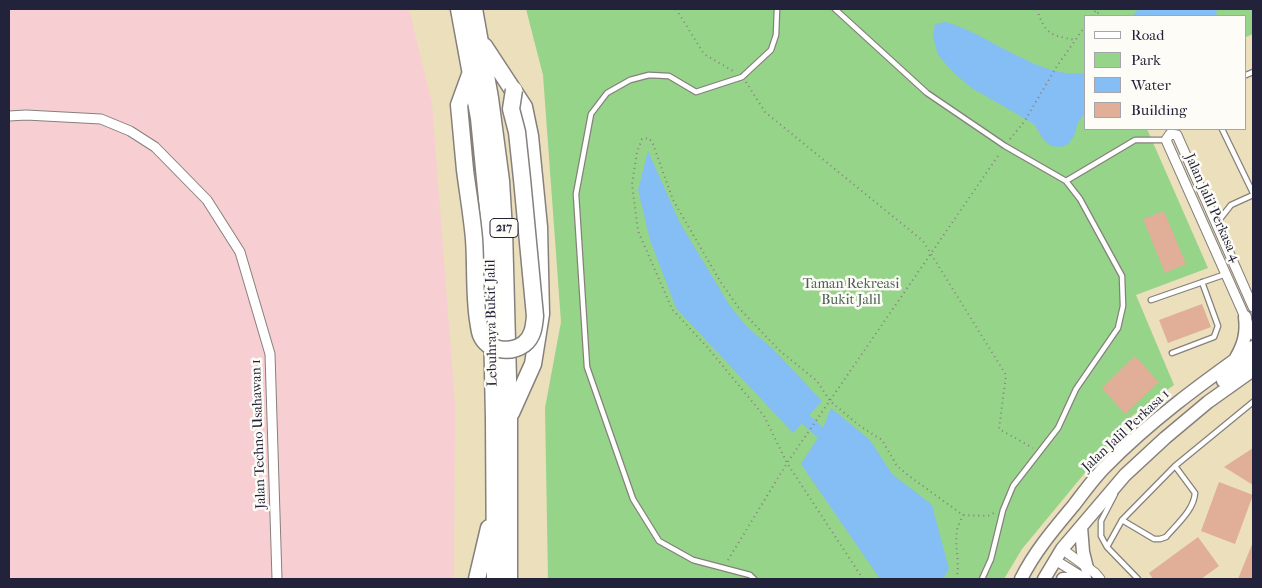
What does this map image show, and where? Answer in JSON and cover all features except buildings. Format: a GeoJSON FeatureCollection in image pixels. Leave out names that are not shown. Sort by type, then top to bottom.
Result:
{"type":"FeatureCollection","features":[{"type":"Feature","properties":{"kind":"highway","name":"Lebuhraya Bukit Jalil"},"geometry":{"type":"LineString","coordinates":[[459,9],[479,118],[490,230],[495,579]]}},
{"type":"Feature","properties":{"kind":"highway","name":"Lebuhraya Bukit Jalil"},"geometry":{"type":"LineString","coordinates":[[474,9],[490,98],[504,230],[509,417],[509,579]]}},
{"type":"Feature","properties":{"kind":"highway"},"geometry":{"type":"LineString","coordinates":[[481,41],[524,107],[530,136],[540,227],[541,314],[533,364],[509,417]]}},
{"type":"Feature","properties":{"kind":"highway"},"geometry":{"type":"LineString","coordinates":[[471,69],[459,105],[474,239],[477,311],[480,334],[486,344],[494,348],[514,349],[524,344],[530,337],[534,327],[535,316],[522,179],[511,109],[514,90]]}},
{"type":"Feature","properties":{"kind":"highway"},"geometry":{"type":"LineString","coordinates":[[477,579],[494,505]]}},
{"type":"Feature","properties":{"kind":"highway"},"geometry":{"type":"LineString","coordinates":[[509,560],[519,579]]}},
{"type":"Feature","properties":{"kind":"main road"},"geometry":{"type":"LineString","coordinates":[[1235,360],[1242,346],[1251,309]]}},
{"type":"Feature","properties":{"kind":"main road","name":"Jalan Jalil Perkasa 1"},"geometry":{"type":"LineString","coordinates":[[1022,579],[1037,550],[1105,467],[1156,419],[1253,347]]}},
{"type":"Feature","properties":{"kind":"main road"},"geometry":{"type":"LineString","coordinates":[[1208,402],[1220,383],[1253,359]]}},
{"type":"Feature","properties":{"kind":"main road"},"geometry":{"type":"LineString","coordinates":[[1044,579],[1056,554],[1125,476],[1165,438],[1208,402],[1253,370]]}},
{"type":"Feature","properties":{"kind":"main road"},"geometry":{"type":"LineString","coordinates":[[1056,554],[1050,548],[1058,524]]}},
{"type":"Feature","properties":{"kind":"main road"},"geometry":{"type":"LineString","coordinates":[[1063,579],[1086,575],[1082,552],[1081,527]]}},
{"type":"Feature","properties":{"kind":"main road"},"geometry":{"type":"LineString","coordinates":[[1028,567],[1043,555],[1056,554]]}},
{"type":"Feature","properties":{"kind":"street","name":"Jalan Techno Usahawan 1"},"geometry":{"type":"LineString","coordinates":[[9,116],[26,115],[101,119],[130,131],[155,147],[206,200],[240,252],[270,354],[277,579]]}},
{"type":"Feature","properties":{"kind":"street","name":"Jalan Jalil Perkasa 4"},"geometry":{"type":"LineString","coordinates":[[1251,309],[1226,274],[1166,140],[1170,134],[1177,135],[1216,224],[1251,309],[1253,335]]}},
{"type":"Feature","properties":{"kind":"street"},"geometry":{"type":"LineString","coordinates":[[1056,554],[1086,575],[1095,573],[1100,579]]}},
{"type":"Feature","properties":{"kind":"lane"},"geometry":{"type":"LineString","coordinates":[[754,579],[750,575],[693,560],[659,541],[633,499],[587,367],[576,194],[591,114],[607,93],[630,80],[649,75],[669,76],[696,92],[742,76],[771,50],[776,35],[777,9]]}},
{"type":"Feature","properties":{"kind":"lane"},"geometry":{"type":"LineString","coordinates":[[835,9],[928,93],[1005,146],[1066,181],[1080,199],[1122,276],[1123,306],[1118,328],[1076,389],[1058,428],[1013,486],[1003,510],[991,560],[982,579]]}},
{"type":"Feature","properties":{"kind":"lane"},"geometry":{"type":"LineString","coordinates":[[1216,224],[1231,205],[1253,194],[1222,130]]}},
{"type":"Feature","properties":{"kind":"lane"},"geometry":{"type":"LineString","coordinates":[[1066,181],[1136,140],[1166,140]]}},
{"type":"Feature","properties":{"kind":"lane"},"geometry":{"type":"LineString","coordinates":[[1152,300],[1226,274]]}},
{"type":"Feature","properties":{"kind":"lane"},"geometry":{"type":"LineString","coordinates":[[1172,354],[1214,337],[1218,326],[1202,282]]}},
{"type":"Feature","properties":{"kind":"lane"},"geometry":{"type":"LineString","coordinates":[[1107,547],[1122,520],[1176,466],[1253,402]]}},
{"type":"Feature","properties":{"kind":"lane"},"geometry":{"type":"LineString","coordinates":[[1122,520],[1154,539],[1166,537],[1195,500],[1196,492],[1176,466]]}},
{"type":"Feature","properties":{"kind":"lane"},"geometry":{"type":"LineString","coordinates":[[1125,476],[1101,521],[1101,536],[1107,547],[1138,579]]}},
{"type":"Feature","properties":{"kind":"path"},"geometry":{"type":"LineString","coordinates":[[676,9],[704,54],[742,76],[766,112],[923,241],[1006,375],[999,429],[1039,452]]}},
{"type":"Feature","properties":{"kind":"path"},"geometry":{"type":"LineString","coordinates":[[1037,9],[1044,28],[1056,36],[1076,40]]}},
{"type":"Feature","properties":{"kind":"path"},"geometry":{"type":"LineString","coordinates":[[723,568],[787,463],[1005,146],[1024,122],[1057,66],[1084,29]]}},
{"type":"Feature","properties":{"kind":"path"},"geometry":{"type":"LineString","coordinates":[[863,579],[787,463],[764,416],[708,348],[672,309],[638,231],[632,184],[637,152],[642,139],[649,138],[653,144],[673,200],[720,282],[738,307],[779,350],[816,381],[830,401],[860,426],[882,440],[897,466],[963,515],[988,516],[1003,510]]}},
{"type":"Feature","properties":{"kind":"path"},"geometry":{"type":"LineString","coordinates":[[956,579],[959,568],[956,548],[957,528],[963,515]]}},
{"type":"Feature","properties":{"kind":"path"},"geometry":{"type":"LineString","coordinates":[[662,579],[676,579]]}},
{"type":"Feature","properties":{"kind":"shaded area"},"geometry":{"type":"Polygon","coordinates":[[[9,9],[409,9],[432,103],[455,404],[454,579],[9,579],[9,9]]]}},
{"type":"Feature","properties":{"kind":"green space","name":"Taman Rekreasi Bukit Jalil"},"geometry":{"type":"Polygon","coordinates":[[[526,9],[1253,9],[1253,34],[1247,37],[1247,15],[1084,15],[1084,130],[1147,130],[1208,268],[1136,295],[1174,385],[1132,416],[1022,549],[1004,579],[548,579],[545,408],[561,322],[543,75],[526,9]]]}},
{"type":"Feature","properties":{"kind":"water"},"geometry":{"type":"Polygon","coordinates":[[[1138,9],[1217,9],[1216,15],[1134,15],[1138,9]]]}},
{"type":"Feature","properties":{"kind":"water"},"geometry":{"type":"Polygon","coordinates":[[[945,22],[961,27],[1034,64],[1052,70],[1070,73],[1084,72],[1084,114],[1078,122],[1074,136],[1068,144],[1061,147],[1051,146],[1043,139],[1034,124],[970,87],[952,71],[938,55],[933,37],[935,24],[945,22]]]}},
{"type":"Feature","properties":{"kind":"water"},"geometry":{"type":"Polygon","coordinates":[[[648,151],[680,223],[730,306],[748,328],[773,349],[822,401],[793,433],[676,308],[650,240],[638,190],[648,151]]]}},
{"type":"Feature","properties":{"kind":"water"},"geometry":{"type":"Polygon","coordinates":[[[831,408],[870,440],[892,474],[932,505],[949,569],[943,579],[880,579],[801,464],[821,433],[831,408]]]}},
{"type":"Feature","properties":{"kind":"waterway"},"geometry":{"type":"LineString","coordinates":[[805,419],[821,433]]}}]}
